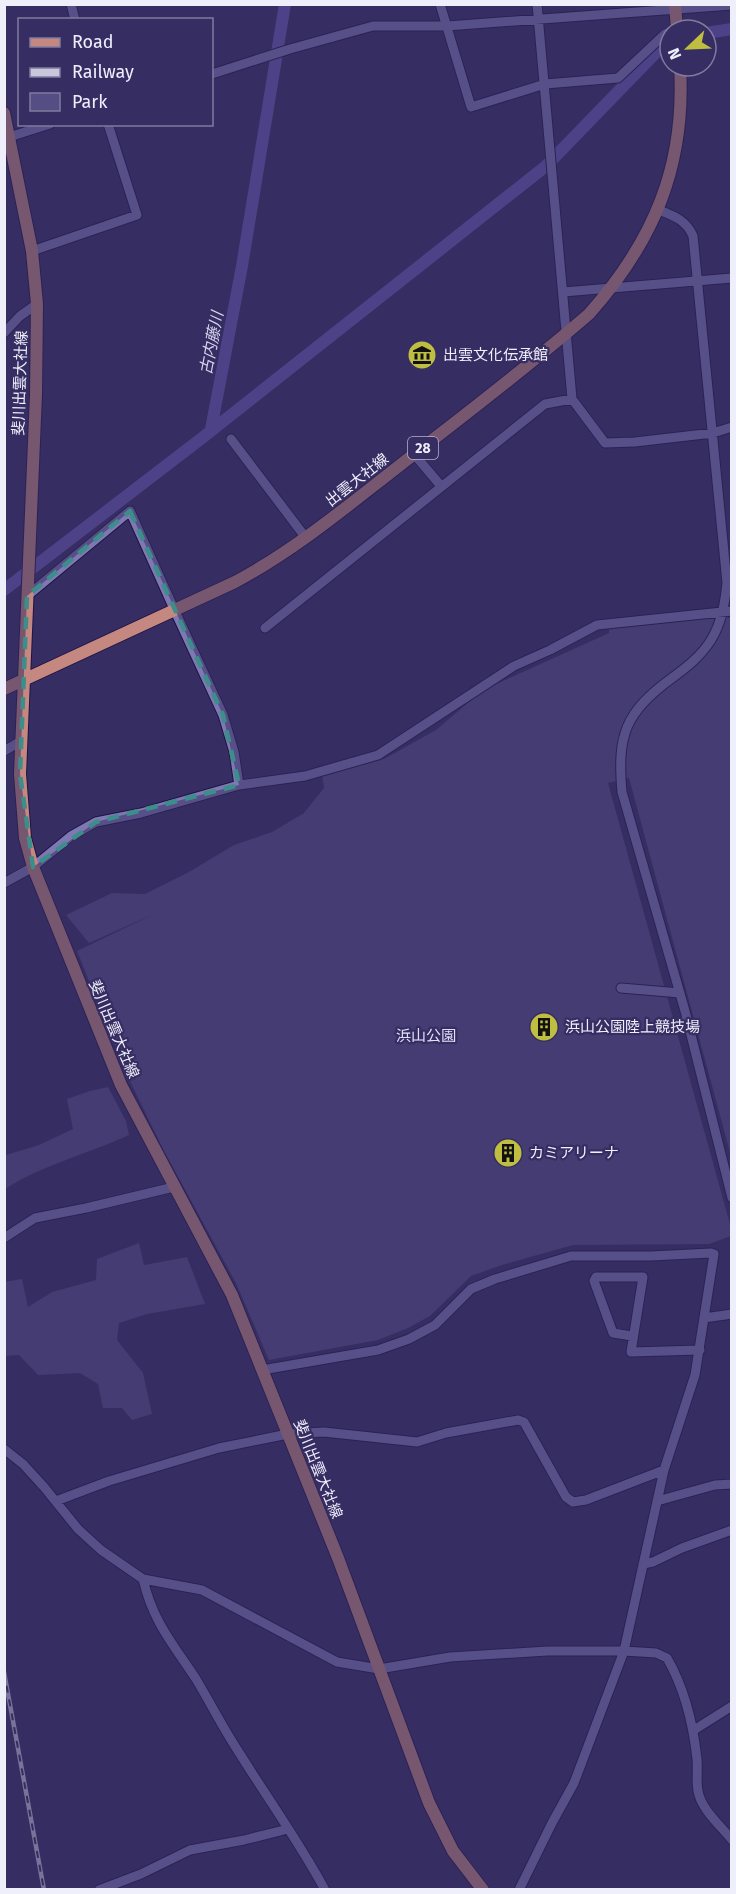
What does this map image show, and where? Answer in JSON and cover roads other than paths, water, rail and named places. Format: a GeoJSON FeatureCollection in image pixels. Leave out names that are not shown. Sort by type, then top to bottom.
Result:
{"type":"FeatureCollection","features":[{"type":"Feature","properties":{"kind":"main road","name":"出雲大社線"},"geometry":{"type":"LineString","coordinates":[[4,689],[268,564],[306,538],[414,454],[589,314],[611,289],[659,210],[670,176],[678,129],[681,78]]}},
{"type":"Feature","properties":{"kind":"main road","name":"斐川出雲大社線"},"geometry":{"type":"LineString","coordinates":[[4,113],[32,251],[37,304],[21,741],[21,801],[25,838],[33,867],[121,1085],[232,1295],[380,1668],[429,1803],[464,1867],[483,1890]]}},
{"type":"Feature","properties":{"kind":"street"},"geometry":{"type":"LineString","coordinates":[[440,4],[471,107],[544,84],[618,78],[658,41]]}},
{"type":"Feature","properties":{"kind":"street"},"geometry":{"type":"LineString","coordinates":[[537,4],[572,399],[605,443],[713,434],[732,427]]}},
{"type":"Feature","properties":{"kind":"street"},"geometry":{"type":"LineString","coordinates":[[213,74],[373,26],[447,26],[675,7],[732,5]]}},
{"type":"Feature","properties":{"kind":"street"},"geometry":{"type":"LineString","coordinates":[[9,137],[44,126]]}},
{"type":"Feature","properties":{"kind":"street"},"geometry":{"type":"LineString","coordinates":[[32,251],[137,215],[109,126]]}},
{"type":"Feature","properties":{"kind":"street"},"geometry":{"type":"LineString","coordinates":[[659,210],[680,219],[689,226],[693,236],[728,611],[701,654],[649,694],[635,711],[622,739],[619,766],[622,792],[680,993],[732,1198]]}},
{"type":"Feature","properties":{"kind":"street"},"geometry":{"type":"LineString","coordinates":[[563,292],[732,278]]}},
{"type":"Feature","properties":{"kind":"street"},"geometry":{"type":"LineString","coordinates":[[4,333],[20,316],[37,304]]}},
{"type":"Feature","properties":{"kind":"street"},"geometry":{"type":"LineString","coordinates":[[265,628],[545,404],[572,399]]}},
{"type":"Feature","properties":{"kind":"street"},"geometry":{"type":"LineString","coordinates":[[231,439],[306,538]]}},
{"type":"Feature","properties":{"kind":"street"},"geometry":{"type":"LineString","coordinates":[[414,454],[441,486]]}},
{"type":"Feature","properties":{"kind":"street"},"geometry":{"type":"LineString","coordinates":[[28,594],[130,511],[224,715],[234,752],[239,784]]}},
{"type":"Feature","properties":{"kind":"street"},"geometry":{"type":"LineString","coordinates":[[4,883],[33,867],[71,836],[96,822],[169,805],[239,784],[305,776],[378,755],[514,666],[597,625],[728,611]]}},
{"type":"Feature","properties":{"kind":"street"},"geometry":{"type":"LineString","coordinates":[[4,751],[21,741]]}},
{"type":"Feature","properties":{"kind":"street"},"geometry":{"type":"LineString","coordinates":[[621,988],[680,993]]}},
{"type":"Feature","properties":{"kind":"street"},"geometry":{"type":"LineString","coordinates":[[4,1238],[35,1218],[86,1209],[174,1187]]}},
{"type":"Feature","properties":{"kind":"street"},"geometry":{"type":"LineString","coordinates":[[262,1370],[378,1350],[400,1343],[435,1325],[471,1289],[495,1279],[571,1256],[651,1256],[711,1252],[714,1254],[695,1375],[664,1470],[624,1651],[574,1784],[519,1890]]}},
{"type":"Feature","properties":{"kind":"street"},"geometry":{"type":"LineString","coordinates":[[633,1336],[613,1334],[594,1281],[596,1277],[643,1277],[631,1352],[700,1350]]}},
{"type":"Feature","properties":{"kind":"street"},"geometry":{"type":"LineString","coordinates":[[704,1318],[732,1314]]}},
{"type":"Feature","properties":{"kind":"street"},"geometry":{"type":"LineString","coordinates":[[56,1501],[109,1481],[219,1448],[288,1434],[324,1432],[417,1442],[446,1433],[518,1420],[524,1422],[566,1497],[573,1502],[586,1500],[664,1470]]}},
{"type":"Feature","properties":{"kind":"street"},"geometry":{"type":"LineString","coordinates":[[4,1449],[23,1464],[78,1529],[101,1550],[143,1579],[202,1590],[337,1662],[380,1668],[450,1657],[547,1651],[624,1651],[656,1653],[667,1658],[679,1681],[694,1730],[698,1791],[705,1808],[732,1840]]}},
{"type":"Feature","properties":{"kind":"street"},"geometry":{"type":"LineString","coordinates":[[657,1501],[715,1485],[732,1484]]}},
{"type":"Feature","properties":{"kind":"street"},"geometry":{"type":"LineString","coordinates":[[643,1564],[732,1530]]}},
{"type":"Feature","properties":{"kind":"street"},"geometry":{"type":"LineString","coordinates":[[143,1579],[148,1602],[163,1632],[196,1680],[232,1741],[310,1862],[325,1890]]}},
{"type":"Feature","properties":{"kind":"street"},"geometry":{"type":"LineString","coordinates":[[694,1730],[732,1706]]}},
{"type":"Feature","properties":{"kind":"street"},"geometry":{"type":"LineString","coordinates":[[99,1890],[141,1874],[190,1850],[288,1829]]}},
{"type":"Feature","properties":{"kind":"waterway","name":"古内藤川"},"geometry":{"type":"LineString","coordinates":[[211,429],[242,266],[285,4]]}},
{"type":"Feature","properties":{"kind":"waterway"},"geometry":{"type":"LineString","coordinates":[[718,31],[732,29]]}},
{"type":"Feature","properties":{"kind":"waterway"},"geometry":{"type":"LineString","coordinates":[[4,590],[202,438],[546,166],[658,50]]}},
{"type":"Feature","properties":{"kind":"railway"},"geometry":{"type":"LineString","coordinates":[[4,1672],[44,1890]]}},
{"type":"Feature","properties":{"kind":"place","name":"出雲文化伝承館"},"geometry":{"type":"Point","coordinates":[422,355]}},
{"type":"Feature","properties":{"kind":"place","name":"浜山公園陸上競技場"},"geometry":{"type":"Point","coordinates":[544,1027]}},
{"type":"Feature","properties":{"kind":"place","name":"カミアリーナ"},"geometry":{"type":"Point","coordinates":[508,1153]}},
{"type":"Feature","properties":{"kind":"park label","name":"浜山公園"},"geometry":{"type":"Point","coordinates":[426,1036]}}]}
